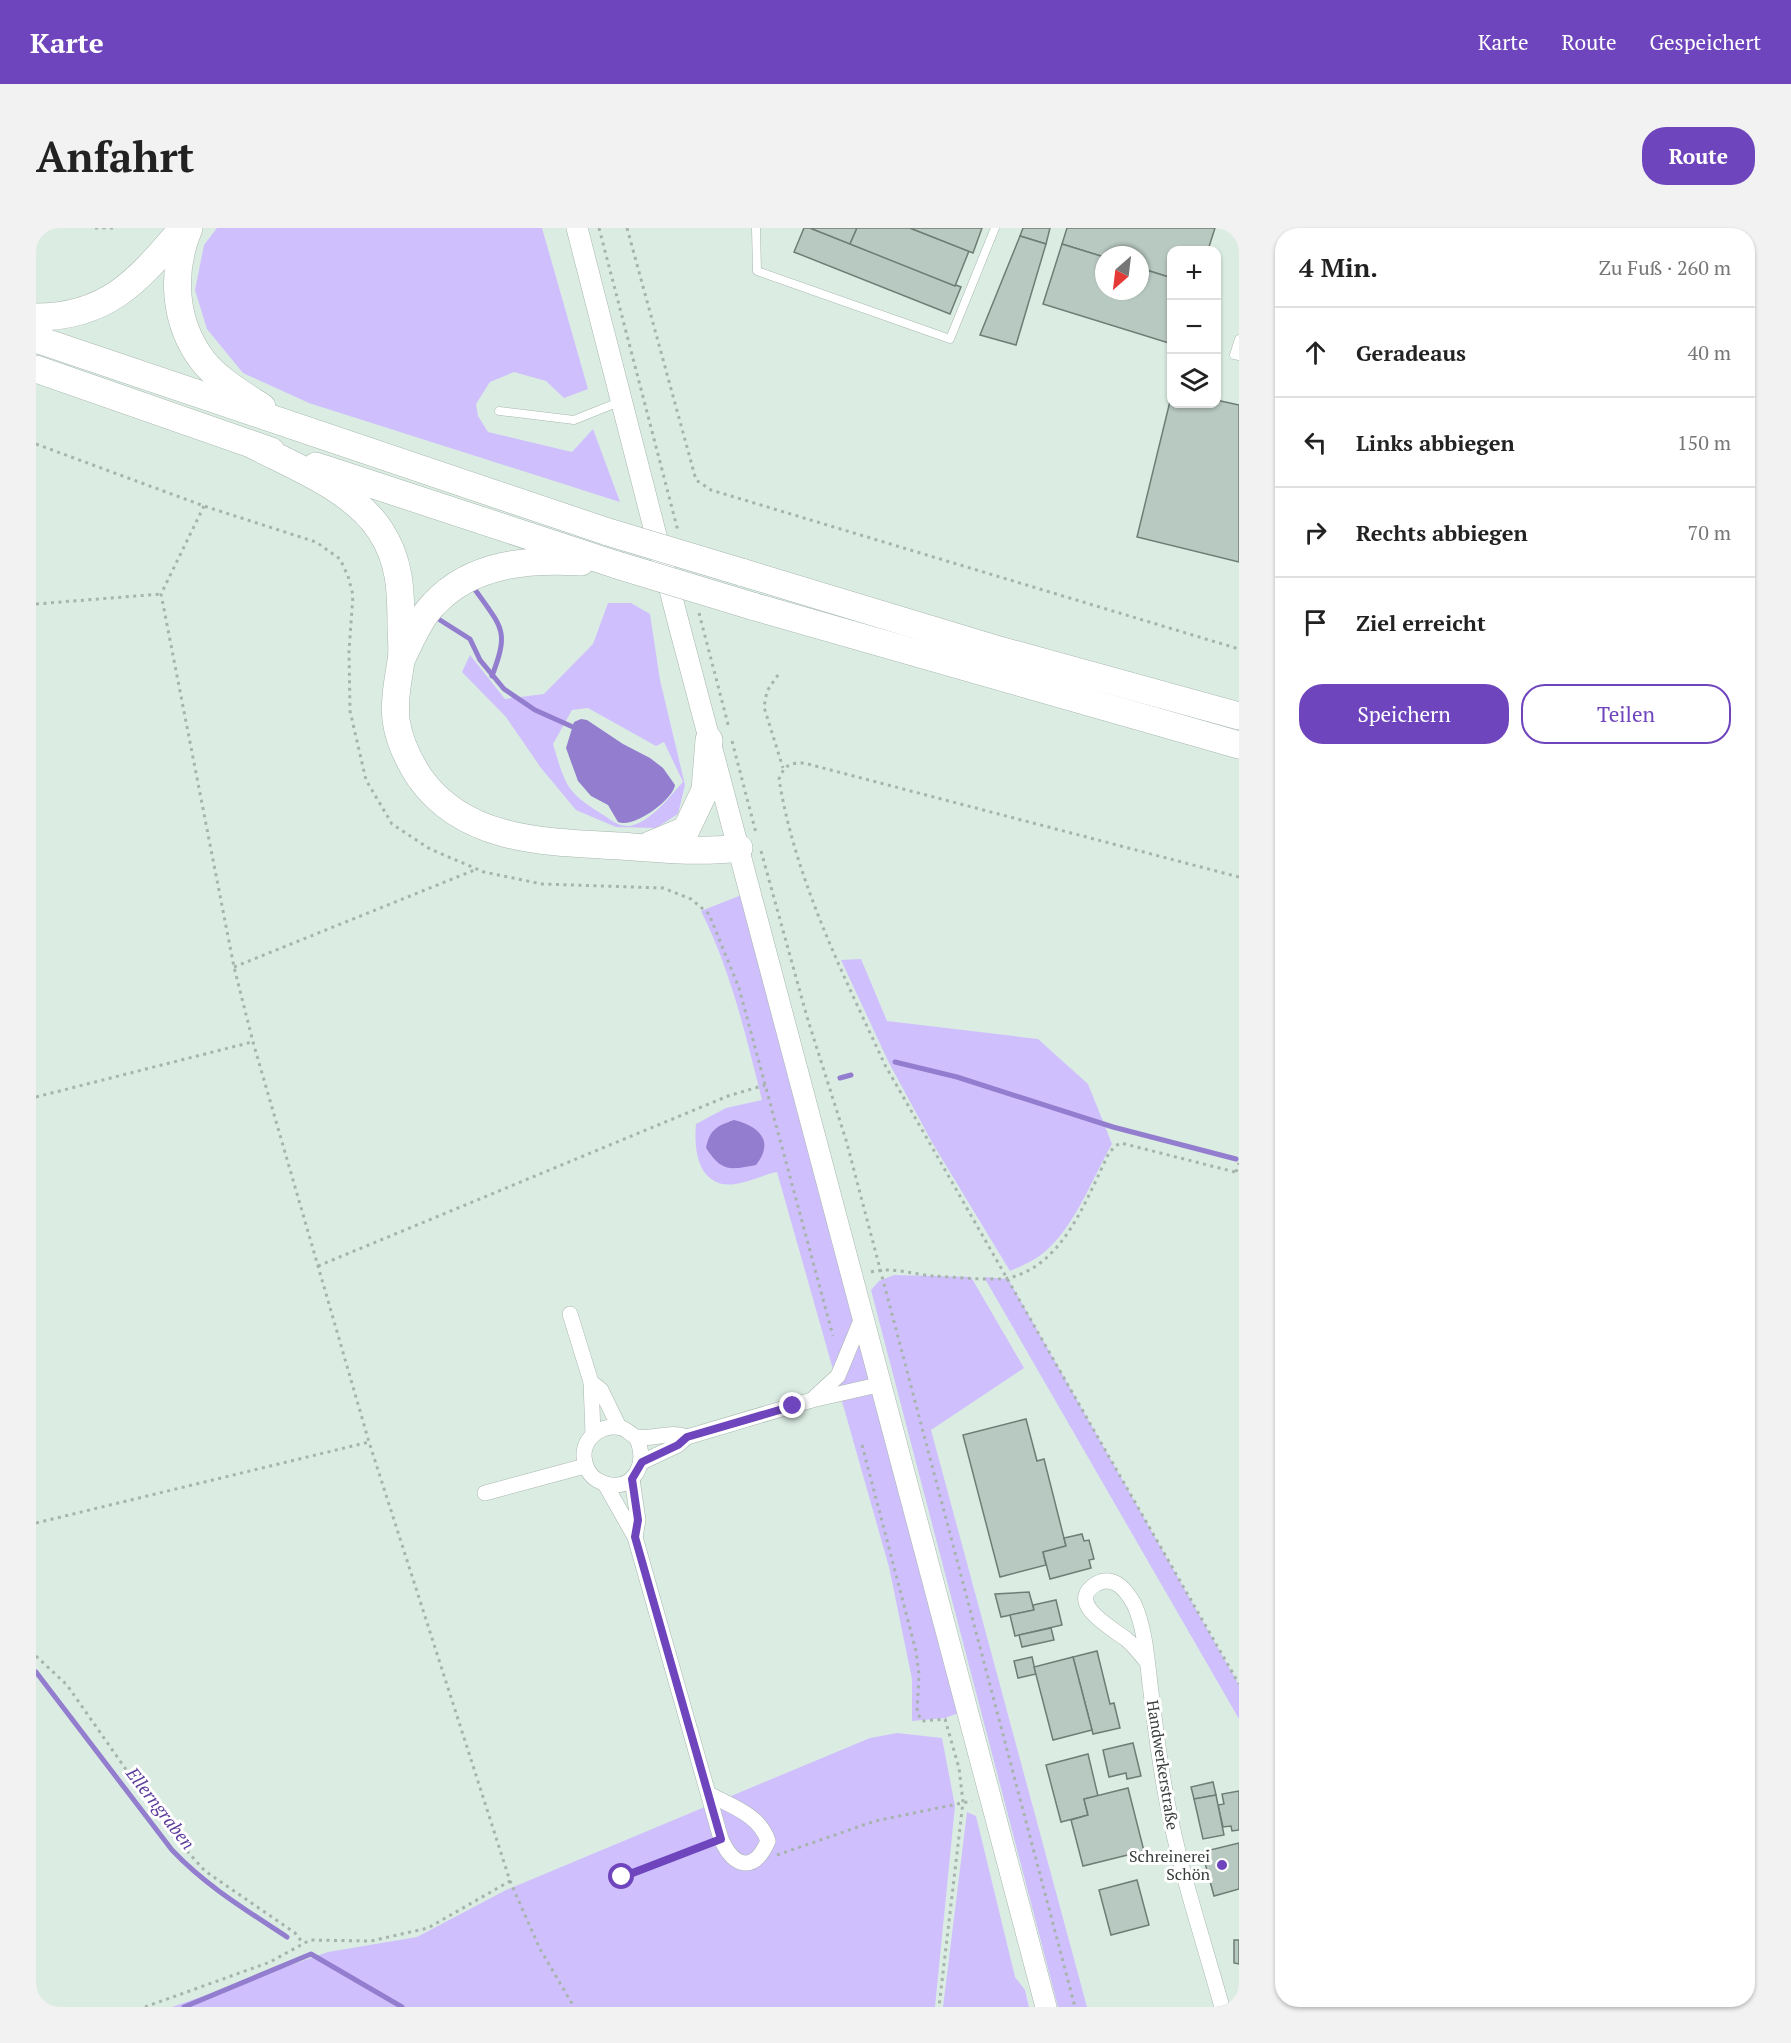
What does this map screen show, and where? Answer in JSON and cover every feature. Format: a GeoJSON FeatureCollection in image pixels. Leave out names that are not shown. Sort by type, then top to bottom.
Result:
{"type":"FeatureCollection","features":[{"type":"Feature","properties":{"kind":"highway"},"geometry":{"type":"LineString","coordinates":[[36,317],[76,314],[128,288],[183,228]]}},
{"type":"Feature","properties":{"kind":"highway"},"geometry":{"type":"LineString","coordinates":[[189,228],[175,277],[180,311],[190,338],[203,361],[221,379],[293,427]]}},
{"type":"Feature","properties":{"kind":"highway"},"geometry":{"type":"LineString","coordinates":[[36,339],[608,532],[981,645],[1239,716]]}},
{"type":"Feature","properties":{"kind":"highway"},"geometry":{"type":"LineString","coordinates":[[36,369],[254,445],[617,565],[752,606],[1239,745]]}},
{"type":"Feature","properties":{"kind":"highway"},"geometry":{"type":"LineString","coordinates":[[254,445],[355,503],[380,528],[393,553],[400,575],[401,660],[395,702],[400,738],[412,766],[428,790],[446,807],[472,823],[501,834],[536,840],[703,851],[739,848]]}},
{"type":"Feature","properties":{"kind":"highway"},"geometry":{"type":"LineString","coordinates":[[401,660],[433,604],[469,578],[498,567],[524,561],[617,565]]}},
{"type":"Feature","properties":{"kind":"highway"},"geometry":{"type":"LineString","coordinates":[[643,848],[686,830],[705,790],[709,740]]}},
{"type":"Feature","properties":{"kind":"main road"},"geometry":{"type":"LineString","coordinates":[[577,228],[709,740],[864,1313],[1046,2007]]}},
{"type":"Feature","properties":{"kind":"street"},"geometry":{"type":"LineString","coordinates":[[812,1400],[838,1376],[864,1313]]}},
{"type":"Feature","properties":{"kind":"street"},"geometry":{"type":"LineString","coordinates":[[570,1314],[591,1382],[593,1434]]}},
{"type":"Feature","properties":{"kind":"street"},"geometry":{"type":"LineString","coordinates":[[591,1382],[601,1390],[620,1427],[636,1437],[642,1449],[642,1462],[632,1479],[619,1485],[605,1485]]}},
{"type":"Feature","properties":{"kind":"street"},"geometry":{"type":"LineString","coordinates":[[642,1462],[678,1445],[687,1437],[812,1400],[882,1383]]}},
{"type":"Feature","properties":{"kind":"street"},"geometry":{"type":"LineString","coordinates":[[620,1427],[606,1427],[593,1434],[586,1444],[585,1466],[593,1478],[605,1485],[635,1537],[721,1839],[728,1855],[736,1862],[749,1863],[758,1859],[768,1840],[764,1829],[757,1821],[709,1794]]}},
{"type":"Feature","properties":{"kind":"street"},"geometry":{"type":"LineString","coordinates":[[636,1437],[676,1432],[687,1437]]}},
{"type":"Feature","properties":{"kind":"street"},"geometry":{"type":"LineString","coordinates":[[485,1493],[585,1466]]}},
{"type":"Feature","properties":{"kind":"street"},"geometry":{"type":"LineString","coordinates":[[632,1479],[638,1520],[635,1537]]}},
{"type":"Feature","properties":{"kind":"street","name":"Handwerkerstraße"},"geometry":{"type":"LineString","coordinates":[[1147,1662],[1128,1640],[1095,1619],[1088,1608],[1086,1596],[1090,1588],[1102,1581],[1114,1582],[1124,1587],[1135,1607],[1147,1662],[1167,1802],[1185,1882],[1222,2007]]}},
{"type":"Feature","properties":{"kind":"lane"},"geometry":{"type":"LineString","coordinates":[[756,228],[757,271],[950,339],[995,228]]}},
{"type":"Feature","properties":{"kind":"lane"},"geometry":{"type":"LineString","coordinates":[[1239,339],[1234,355],[1239,356]]}},
{"type":"Feature","properties":{"kind":"lane"},"geometry":{"type":"LineString","coordinates":[[500,411],[574,420],[621,402]]}},
{"type":"Feature","properties":{"kind":"path"},"geometry":{"type":"LineString","coordinates":[[95,228],[113,228]]}},
{"type":"Feature","properties":{"kind":"path"},"geometry":{"type":"LineString","coordinates":[[599,228],[680,541]]}},
{"type":"Feature","properties":{"kind":"path"},"geometry":{"type":"LineString","coordinates":[[627,228],[696,480],[711,490],[1239,649]]}},
{"type":"Feature","properties":{"kind":"path"},"geometry":{"type":"LineString","coordinates":[[204,506],[161,594],[234,967],[253,1042],[369,1442],[510,1881],[540,1949],[574,2007]]}},
{"type":"Feature","properties":{"kind":"path"},"geometry":{"type":"LineString","coordinates":[[36,604],[161,594]]}},
{"type":"Feature","properties":{"kind":"path"},"geometry":{"type":"LineString","coordinates":[[698,610],[761,854],[807,1017],[846,1140],[1075,2007]]}},
{"type":"Feature","properties":{"kind":"path"},"geometry":{"type":"LineString","coordinates":[[778,675],[767,691],[764,707],[783,768]]}},
{"type":"Feature","properties":{"kind":"path"},"geometry":{"type":"LineString","coordinates":[[1239,877],[804,763],[790,763],[783,768],[779,779],[801,864],[838,963],[885,1065],[1239,1684]]}},
{"type":"Feature","properties":{"kind":"path"},"geometry":{"type":"LineString","coordinates":[[234,967],[477,869]]}},
{"type":"Feature","properties":{"kind":"path"},"geometry":{"type":"LineString","coordinates":[[36,1097],[253,1042]]}},
{"type":"Feature","properties":{"kind":"path"},"geometry":{"type":"LineString","coordinates":[[318,1266],[728,1096],[765,1085]]}},
{"type":"Feature","properties":{"kind":"path"},"geometry":{"type":"LineString","coordinates":[[854,1278],[880,1270],[933,1276],[1008,1278],[1030,1269],[1052,1253],[1073,1224],[1115,1146],[1130,1144],[1238,1173],[1239,1163]]}},
{"type":"Feature","properties":{"kind":"path"},"geometry":{"type":"LineString","coordinates":[[36,1523],[369,1442]]}},
{"type":"Feature","properties":{"kind":"path"},"geometry":{"type":"LineString","coordinates":[[862,1445],[916,1651],[919,1675],[917,1712],[922,1721],[945,1719],[959,1768],[963,1803],[939,2007]]}},
{"type":"Feature","properties":{"kind":"path"},"geometry":{"type":"LineString","coordinates":[[36,1656],[67,1685],[169,1831],[205,1871],[295,1933],[303,1942]]}},
{"type":"Feature","properties":{"kind":"path"},"geometry":{"type":"LineString","coordinates":[[764,1851],[779,1855],[875,1821],[1018,1792]]}},
{"type":"Feature","properties":{"kind":"path"},"geometry":{"type":"LineString","coordinates":[[622,1877],[721,1839]]}},
{"type":"Feature","properties":{"kind":"path"},"geometry":{"type":"LineString","coordinates":[[145,2007],[270,1962],[303,1942],[318,1939],[371,1941],[413,1934],[442,1921],[510,1881]]}},
{"type":"Feature","properties":{"kind":"shaded area"},"geometry":{"type":"Polygon","coordinates":[[[217,228],[542,228],[588,389],[564,398],[546,381],[514,372],[490,382],[476,404],[478,416],[488,432],[572,452],[593,429],[620,502],[309,403],[243,373],[207,329],[195,290],[204,245],[217,228]]]}},
{"type":"Feature","properties":{"kind":"shaded area"},"geometry":{"type":"Polygon","coordinates":[[[608,603],[631,603],[650,614],[660,680],[685,785],[678,814],[656,828],[616,827],[576,810],[541,768],[506,717],[462,672],[470,655],[505,699],[544,694],[593,644],[608,603]],[[588,708],[572,710],[553,744],[561,770],[575,794],[613,822],[626,826],[638,823],[652,814],[683,782],[664,742],[656,746],[588,708]]]}},
{"type":"Feature","properties":{"kind":"shaded area"},"geometry":{"type":"Polygon","coordinates":[[[581,719],[587,720],[663,768],[675,785],[673,791],[651,812],[633,821],[618,822],[608,805],[591,796],[578,781],[566,748],[574,722],[581,719]]]}},
{"type":"Feature","properties":{"kind":"shaded area"},"geometry":{"type":"Polygon","coordinates":[[[749,892],[967,1710],[945,1718],[912,1721],[912,1679],[889,1567],[777,1172],[743,1182],[722,1184],[713,1181],[707,1175],[698,1160],[696,1124],[726,1108],[762,1100],[729,980],[701,911],[749,892]]]}},
{"type":"Feature","properties":{"kind":"shaded area"},"geometry":{"type":"Polygon","coordinates":[[[861,959],[887,1021],[1038,1039],[1088,1084],[1112,1144],[1068,1225],[1049,1248],[1031,1261],[1010,1271],[933,1144],[889,1063],[841,960],[861,959]]]}},
{"type":"Feature","properties":{"kind":"shaded area"},"geometry":{"type":"Polygon","coordinates":[[[734,1120],[751,1126],[762,1136],[764,1149],[756,1165],[739,1168],[727,1167],[717,1161],[706,1148],[715,1129],[734,1120]]]}},
{"type":"Feature","properties":{"kind":"shaded area"},"geometry":{"type":"Polygon","coordinates":[[[894,1275],[971,1277],[1024,1368],[931,1430],[1087,2007],[1058,2007],[871,1290],[879,1281],[894,1275]]]}},
{"type":"Feature","properties":{"kind":"shaded area"},"geometry":{"type":"Polygon","coordinates":[[[984,1277],[1008,1279],[1239,1685],[1239,1719],[984,1277]]]}},
{"type":"Feature","properties":{"kind":"shaded area"},"geometry":{"type":"Polygon","coordinates":[[[897,1733],[942,1738],[955,1806],[935,2007],[172,2007],[328,1952],[417,1937],[506,1890],[870,1738],[897,1733]]]}},
{"type":"Feature","properties":{"kind":"shaded area"},"geometry":{"type":"Polygon","coordinates":[[[967,1812],[976,1816],[1015,1977],[1025,1990],[1029,2007],[943,2007],[967,1812]]]}},
{"type":"Feature","properties":{"kind":"building"},"geometry":{"type":"Polygon","coordinates":[[[804,228],[810,228],[961,287],[950,314],[794,252],[804,228]]]}},
{"type":"Feature","properties":{"kind":"building"},"geometry":{"type":"Polygon","coordinates":[[[810,228],[857,228],[850,244],[810,228]]]}},
{"type":"Feature","properties":{"kind":"building"},"geometry":{"type":"Polygon","coordinates":[[[857,228],[910,228],[969,251],[955,286],[850,244],[857,228]]]}},
{"type":"Feature","properties":{"kind":"building"},"geometry":{"type":"Polygon","coordinates":[[[910,228],[982,228],[973,253],[910,228]]]}},
{"type":"Feature","properties":{"kind":"building"},"geometry":{"type":"Polygon","coordinates":[[[1023,228],[1050,228],[1046,244],[1020,236],[1023,228]]]}},
{"type":"Feature","properties":{"kind":"building"},"geometry":{"type":"Polygon","coordinates":[[[1067,228],[1215,228],[1209,246],[1167,246],[1167,276],[1149,271],[1149,246],[1095,246],[1095,254],[1062,244],[1067,228]]]}},
{"type":"Feature","properties":{"kind":"building"},"geometry":{"type":"Polygon","coordinates":[[[1020,236],[1046,244],[1016,345],[980,335],[1020,236]]]}},
{"type":"Feature","properties":{"kind":"building"},"geometry":{"type":"Polygon","coordinates":[[[1062,244],[1095,254],[1095,300],[1149,300],[1149,271],[1167,276],[1167,342],[1043,304],[1062,244]]]}},
{"type":"Feature","properties":{"kind":"building"},"geometry":{"type":"Polygon","coordinates":[[[1221,401],[1239,405],[1239,562],[1137,537],[1168,408],[1221,408],[1221,401]]]}},
{"type":"Feature","properties":{"kind":"building"},"geometry":{"type":"Polygon","coordinates":[[[1026,1419],[1037,1461],[1044,1459],[1066,1546],[1043,1552],[1046,1565],[1000,1577],[963,1435],[1026,1419]]]}},
{"type":"Feature","properties":{"kind":"building"},"geometry":{"type":"Polygon","coordinates":[[[1082,1534],[1084,1541],[1089,1540],[1094,1559],[1089,1560],[1091,1568],[1050,1579],[1043,1552],[1066,1546],[1064,1538],[1082,1534]]]}},
{"type":"Feature","properties":{"kind":"building"},"geometry":{"type":"Polygon","coordinates":[[[1029,1592],[1034,1610],[1001,1617],[995,1594],[1029,1592]]]}},
{"type":"Feature","properties":{"kind":"building"},"geometry":{"type":"Polygon","coordinates":[[[1056,1600],[1062,1625],[1015,1636],[1010,1615],[1034,1610],[1033,1605],[1056,1600]]]}},
{"type":"Feature","properties":{"kind":"building"},"geometry":{"type":"Polygon","coordinates":[[[1051,1628],[1054,1640],[1022,1647],[1019,1635],[1051,1628]]]}},
{"type":"Feature","properties":{"kind":"building"},"geometry":{"type":"Polygon","coordinates":[[[1097,1651],[1110,1704],[1114,1703],[1120,1728],[1093,1734],[1073,1657],[1097,1651]]]}},
{"type":"Feature","properties":{"kind":"building"},"geometry":{"type":"Polygon","coordinates":[[[1032,1657],[1036,1674],[1018,1678],[1014,1661],[1032,1657]]]}},
{"type":"Feature","properties":{"kind":"building"},"geometry":{"type":"Polygon","coordinates":[[[1073,1657],[1092,1730],[1053,1740],[1034,1667],[1073,1657]]]}},
{"type":"Feature","properties":{"kind":"building"},"geometry":{"type":"Polygon","coordinates":[[[1133,1743],[1141,1776],[1127,1779],[1126,1773],[1109,1777],[1103,1750],[1133,1743]]]}},
{"type":"Feature","properties":{"kind":"building"},"geometry":{"type":"Polygon","coordinates":[[[1088,1754],[1098,1796],[1084,1799],[1088,1815],[1061,1822],[1046,1765],[1088,1754]]]}},
{"type":"Feature","properties":{"kind":"building"},"geometry":{"type":"Polygon","coordinates":[[[1213,1782],[1216,1795],[1194,1799],[1191,1787],[1213,1782]]]}},
{"type":"Feature","properties":{"kind":"building"},"geometry":{"type":"Polygon","coordinates":[[[1128,1788],[1144,1851],[1083,1866],[1071,1820],[1088,1815],[1084,1799],[1128,1788]]]}},
{"type":"Feature","properties":{"kind":"building"},"geometry":{"type":"Polygon","coordinates":[[[1239,1791],[1239,1830],[1232,1831],[1231,1826],[1223,1827],[1218,1805],[1224,1804],[1222,1794],[1239,1791]]]}},
{"type":"Feature","properties":{"kind":"building"},"geometry":{"type":"Polygon","coordinates":[[[1216,1795],[1224,1835],[1203,1839],[1194,1799],[1216,1795]]]}},
{"type":"Feature","properties":{"kind":"building","name":"Schreinerei Schön"},"geometry":{"type":"Polygon","coordinates":[[[1239,1843],[1239,1889],[1214,1896],[1202,1852],[1239,1843]]]}},
{"type":"Feature","properties":{"kind":"building"},"geometry":{"type":"Polygon","coordinates":[[[1137,1880],[1149,1925],[1111,1935],[1099,1890],[1137,1880]]]}},
{"type":"Feature","properties":{"kind":"building"},"geometry":{"type":"Polygon","coordinates":[[[1234,1940],[1239,1940],[1239,1964],[1234,1963],[1234,1940]]]}},
{"type":"Feature","properties":{"kind":"waterway"},"geometry":{"type":"LineString","coordinates":[[476,591],[497,623],[502,639],[492,676]]}},
{"type":"Feature","properties":{"kind":"waterway"},"geometry":{"type":"LineString","coordinates":[[440,620],[470,639],[480,660],[504,689],[535,710],[573,727]]}},
{"type":"Feature","properties":{"kind":"waterway"},"geometry":{"type":"LineString","coordinates":[[895,1062],[957,1077],[1113,1127],[1236,1159]]}},
{"type":"Feature","properties":{"kind":"waterway"},"geometry":{"type":"LineString","coordinates":[[840,1078],[851,1075]]}},
{"type":"Feature","properties":{"kind":"waterway","name":"Ellerngraben"},"geometry":{"type":"LineString","coordinates":[[36,1672],[172,1850],[213,1886],[287,1937]]}},
{"type":"Feature","properties":{"kind":"waterway"},"geometry":{"type":"LineString","coordinates":[[184,2007],[311,1954],[402,2007]]}},
{"type":"Feature","properties":{"kind":"place","name":"Schreinerei Schön"},"geometry":{"type":"Point","coordinates":[1222,1865]}},
{"type":"Feature","properties":{"kind":"route"},"geometry":{"type":"LineString","coordinates":[[622,1877],[721,1839],[635,1537],[638,1520],[632,1479],[639,1471],[642,1462],[678,1445],[687,1437],[793,1406]]}}]}
